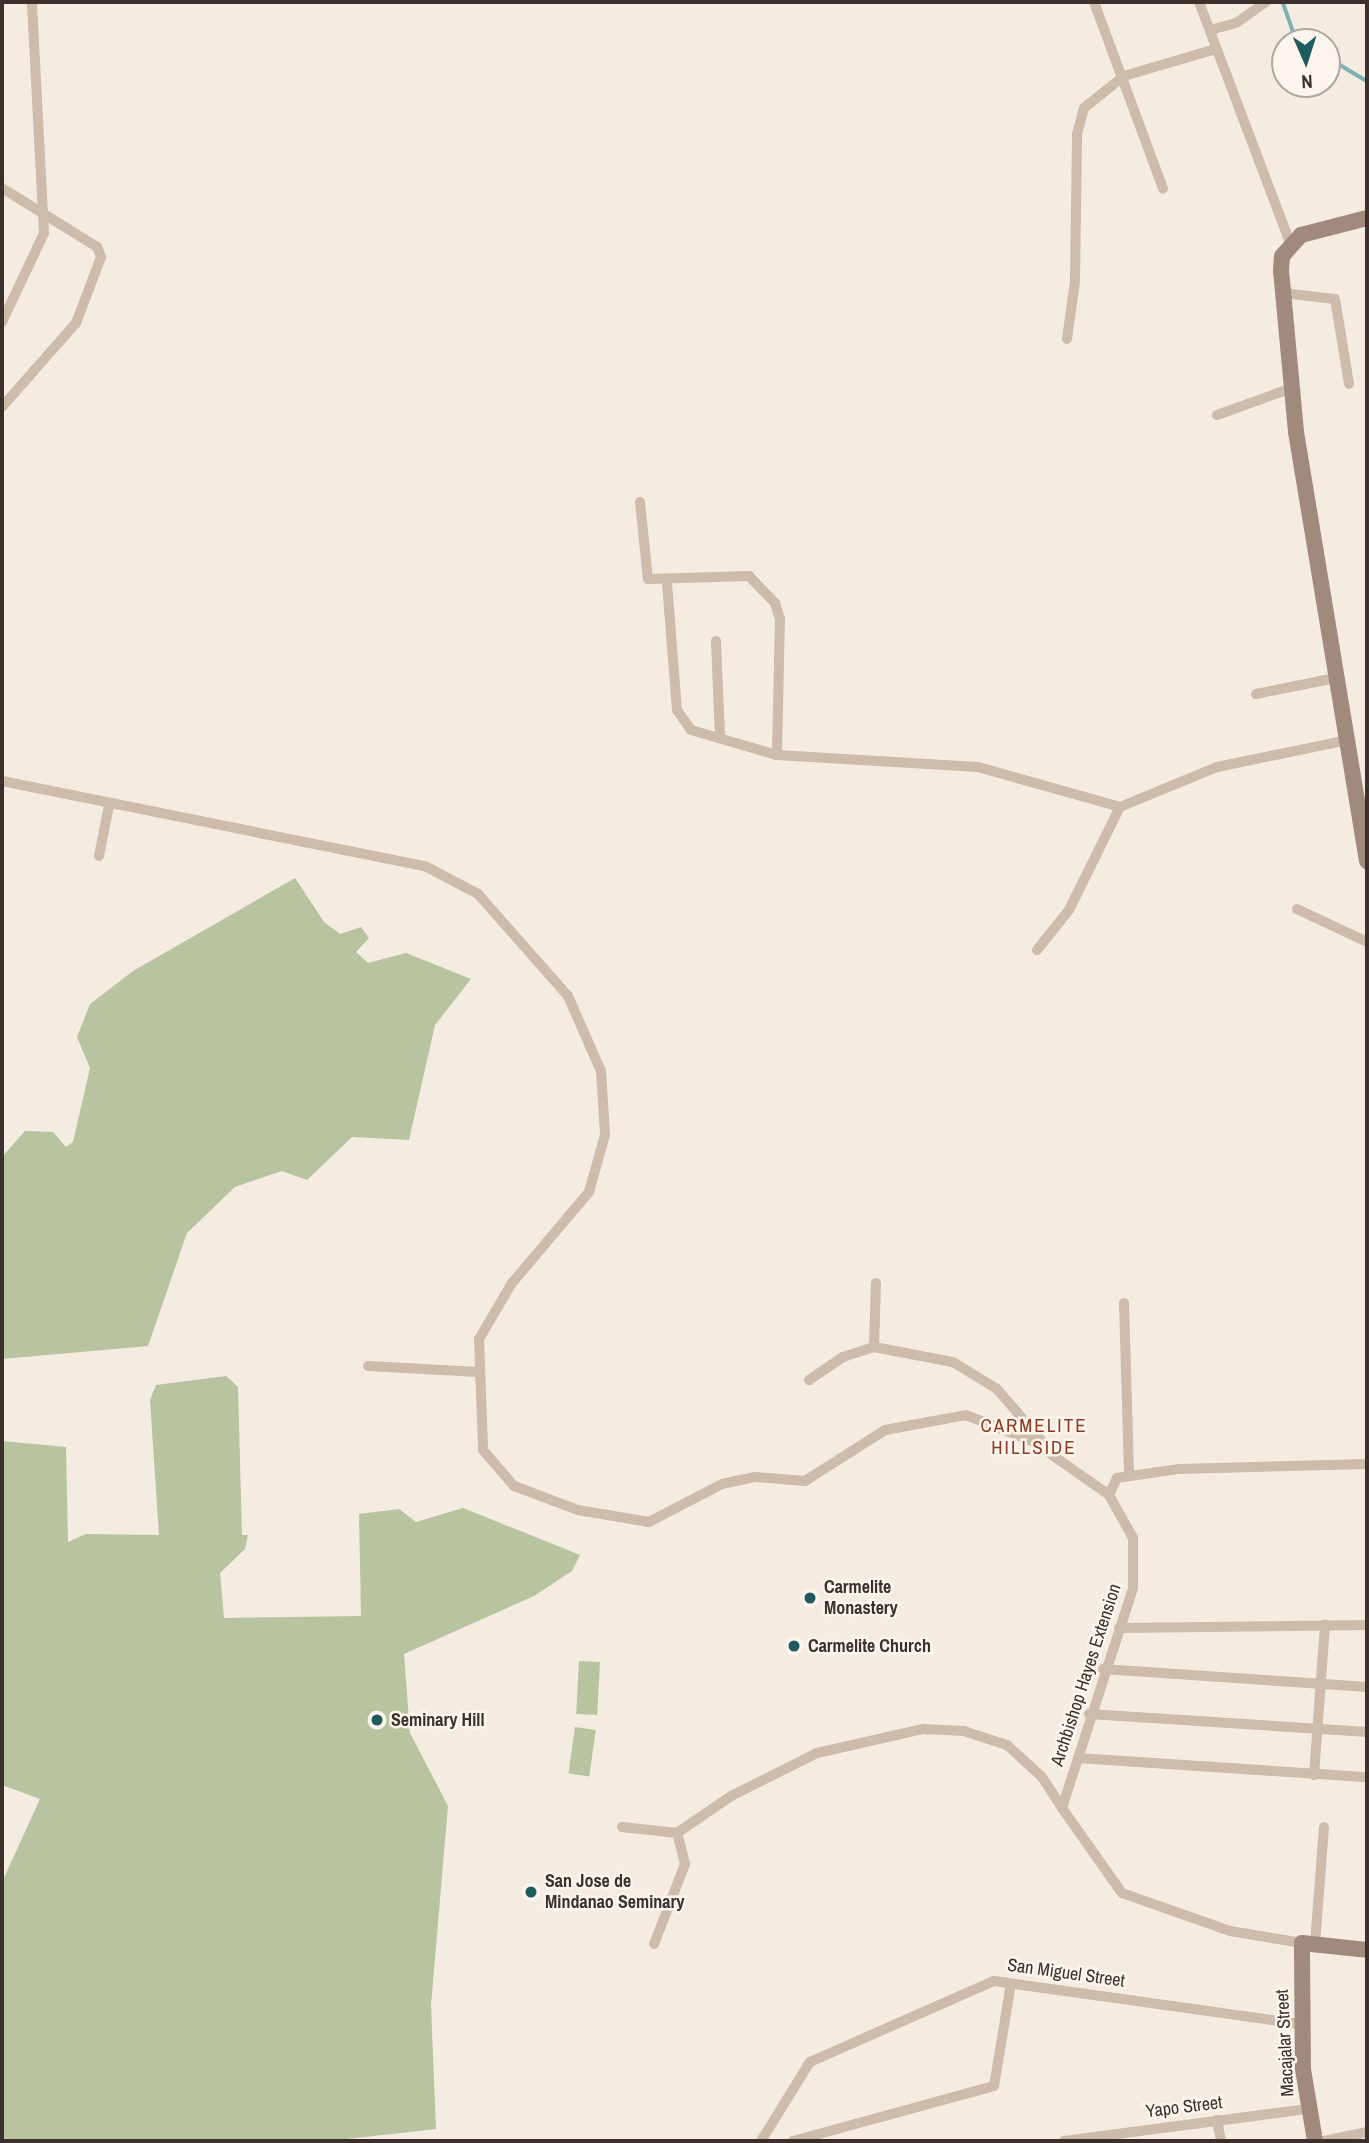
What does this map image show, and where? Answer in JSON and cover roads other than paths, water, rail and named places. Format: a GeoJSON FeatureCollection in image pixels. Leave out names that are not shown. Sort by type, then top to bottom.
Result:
{"type":"FeatureCollection","features":[{"type":"Feature","properties":{"kind":"main road"},"geometry":{"type":"LineString","coordinates":[[1367,218],[1331,223],[1290,243],[1282,256],[1292,388],[1335,678],[1348,740],[1367,861]]}},
{"type":"Feature","properties":{"kind":"main road"},"geometry":{"type":"LineString","coordinates":[[1308,1943],[1367,1950]]}},
{"type":"Feature","properties":{"kind":"main road","name":"Macajalar Street"},"geometry":{"type":"LineString","coordinates":[[1308,1943],[1300,2024],[1308,2109],[1315,2141]]}},
{"type":"Feature","properties":{"kind":"street"},"geometry":{"type":"LineString","coordinates":[[2,322],[43,239],[32,2]]}},
{"type":"Feature","properties":{"kind":"street"},"geometry":{"type":"LineString","coordinates":[[1094,2],[1124,76],[1163,189]]}},
{"type":"Feature","properties":{"kind":"street"},"geometry":{"type":"LineString","coordinates":[[1199,2],[1278,198],[1290,243]]}},
{"type":"Feature","properties":{"kind":"street"},"geometry":{"type":"LineString","coordinates":[[1210,30],[1236,23],[1266,2]]}},
{"type":"Feature","properties":{"kind":"street"},"geometry":{"type":"LineString","coordinates":[[1067,339],[1079,118],[1091,98],[1124,76],[1216,49]]}},
{"type":"Feature","properties":{"kind":"street"},"geometry":{"type":"LineString","coordinates":[[2,188],[97,247],[100,263],[76,323],[2,407]]}},
{"type":"Feature","properties":{"kind":"street"},"geometry":{"type":"LineString","coordinates":[[1283,293],[1335,299],[1349,384]]}},
{"type":"Feature","properties":{"kind":"street"},"geometry":{"type":"LineString","coordinates":[[1217,415],[1292,388]]}},
{"type":"Feature","properties":{"kind":"street"},"geometry":{"type":"LineString","coordinates":[[640,502],[648,579],[667,583],[732,573],[767,589],[780,619],[777,755]]}},
{"type":"Feature","properties":{"kind":"street"},"geometry":{"type":"LineString","coordinates":[[667,583],[677,710],[682,725],[777,755],[978,767],[1121,807],[1217,768],[1348,740]]}},
{"type":"Feature","properties":{"kind":"street"},"geometry":{"type":"LineString","coordinates":[[716,640],[720,737]]}},
{"type":"Feature","properties":{"kind":"street"},"geometry":{"type":"LineString","coordinates":[[1256,694],[1335,678]]}},
{"type":"Feature","properties":{"kind":"street"},"geometry":{"type":"LineString","coordinates":[[2,781],[109,805],[425,866],[478,894],[568,996],[594,1047],[605,1097],[597,1169],[571,1216],[496,1304],[479,1339],[482,1442],[493,1469],[536,1495],[624,1519],[649,1522],[669,1515],[738,1479],[805,1480],[878,1434],[947,1415],[983,1419],[1052,1454],[1110,1495],[1117,1478],[1129,1475],[1367,1464]]}},
{"type":"Feature","properties":{"kind":"street"},"geometry":{"type":"LineString","coordinates":[[99,856],[109,805]]}},
{"type":"Feature","properties":{"kind":"street"},"geometry":{"type":"LineString","coordinates":[[1037,950],[1069,911],[1121,807]]}},
{"type":"Feature","properties":{"kind":"street"},"geometry":{"type":"LineString","coordinates":[[1297,909],[1367,942]]}},
{"type":"Feature","properties":{"kind":"street"},"geometry":{"type":"LineString","coordinates":[[874,1347],[876,1283]]}},
{"type":"Feature","properties":{"kind":"street"},"geometry":{"type":"LineString","coordinates":[[1124,1303],[1129,1475]]}},
{"type":"Feature","properties":{"kind":"street"},"geometry":{"type":"LineString","coordinates":[[809,1380],[843,1357],[874,1347],[953,1362],[984,1379],[1052,1454]]}},
{"type":"Feature","properties":{"kind":"street"},"geometry":{"type":"LineString","coordinates":[[368,1366],[479,1372]]}},
{"type":"Feature","properties":{"kind":"street","name":"Archbishop Hayes Extension"},"geometry":{"type":"LineString","coordinates":[[1062,1808],[1103,1669],[1119,1628],[1136,1553],[1110,1495]]}},
{"type":"Feature","properties":{"kind":"street"},"geometry":{"type":"LineString","coordinates":[[1314,1775],[1325,1624]]}},
{"type":"Feature","properties":{"kind":"street"},"geometry":{"type":"LineString","coordinates":[[1119,1628],[1367,1625]]}},
{"type":"Feature","properties":{"kind":"street"},"geometry":{"type":"LineString","coordinates":[[1103,1669],[1367,1687]]}},
{"type":"Feature","properties":{"kind":"street"},"geometry":{"type":"LineString","coordinates":[[1089,1714],[1367,1732]]}},
{"type":"Feature","properties":{"kind":"street"},"geometry":{"type":"LineString","coordinates":[[622,1827],[677,1833],[731,1796],[817,1753],[923,1729],[964,1731],[1007,1745],[1042,1777],[1122,1893],[1230,1931],[1308,1943],[1324,1827]]}},
{"type":"Feature","properties":{"kind":"street"},"geometry":{"type":"LineString","coordinates":[[1078,1758],[1367,1777]]}},
{"type":"Feature","properties":{"kind":"street"},"geometry":{"type":"LineString","coordinates":[[654,1944],[685,1864],[677,1833]]}},
{"type":"Feature","properties":{"kind":"street"},"geometry":{"type":"LineString","coordinates":[[793,2141],[994,2086],[1011,1983]]}},
{"type":"Feature","properties":{"kind":"street","name":"San Miguel Street"},"geometry":{"type":"LineString","coordinates":[[761,2141],[810,2062],[977,1987],[1011,1983],[1300,2024]]}},
{"type":"Feature","properties":{"kind":"street","name":"Yapo Street"},"geometry":{"type":"LineString","coordinates":[[1064,2141],[1308,2109]]}},
{"type":"Feature","properties":{"kind":"street"},"geometry":{"type":"LineString","coordinates":[[1217,2120],[1221,2141]]}},
{"type":"Feature","properties":{"kind":"street"},"geometry":{"type":"LineString","coordinates":[[1324,2141],[1367,2132]]}},
{"type":"Feature","properties":{"kind":"waterway"},"geometry":{"type":"LineString","coordinates":[[1283,2],[1292,28]]}},
{"type":"Feature","properties":{"kind":"waterway"},"geometry":{"type":"LineString","coordinates":[[1341,65],[1367,81]]}},
{"type":"Feature","properties":{"kind":"place","name":"Carmelite Monastery"},"geometry":{"type":"Point","coordinates":[810,1598]}},
{"type":"Feature","properties":{"kind":"place","name":"Carmelite Church"},"geometry":{"type":"Point","coordinates":[794,1646]}},
{"type":"Feature","properties":{"kind":"place","name":"Seminary Hill"},"geometry":{"type":"Point","coordinates":[377,1720]}},
{"type":"Feature","properties":{"kind":"place","name":"San Jose de Mindanao Seminary"},"geometry":{"type":"Point","coordinates":[531,1892]}},
{"type":"Feature","properties":{"kind":"district","name":"CARMELITE HILLSIDE"},"geometry":{"type":"Point","coordinates":[1034,1437]}}]}
